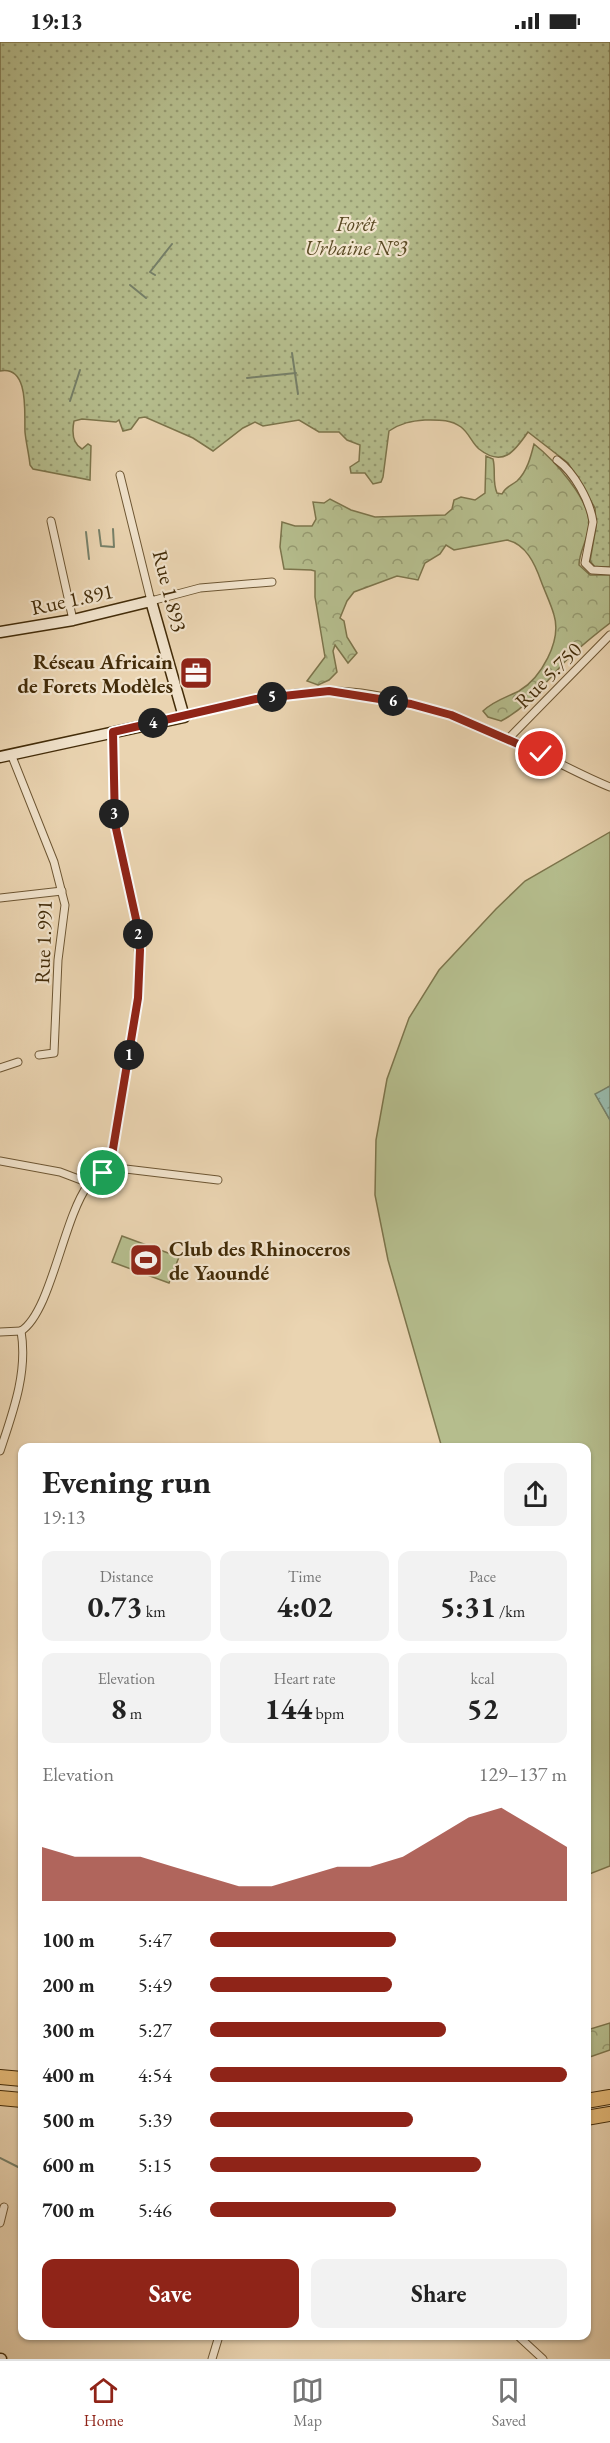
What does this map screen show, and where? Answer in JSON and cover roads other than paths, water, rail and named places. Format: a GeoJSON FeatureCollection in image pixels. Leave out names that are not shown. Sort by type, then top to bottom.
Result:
{"type":"FeatureCollection","features":[{"type":"Feature","properties":{"kind":"highway"},"geometry":{"type":"LineString","coordinates":[[0,2077],[18,2079]]}},
{"type":"Feature","properties":{"kind":"highway"},"geometry":{"type":"LineString","coordinates":[[591,2100],[610,2097]]}},
{"type":"Feature","properties":{"kind":"highway"},"geometry":{"type":"LineString","coordinates":[[0,2098],[18,2100]]}},
{"type":"Feature","properties":{"kind":"highway"},"geometry":{"type":"LineString","coordinates":[[591,2117],[610,2114]]}},
{"type":"Feature","properties":{"kind":"street"},"geometry":{"type":"LineString","coordinates":[[557,460],[567,468],[577,484],[592,516],[593,522],[584,556],[585,563],[592,570],[610,571]]}},
{"type":"Feature","properties":{"kind":"street","name":"Rue 1.893"},"geometry":{"type":"LineString","coordinates":[[120,475],[184,717]]}},
{"type":"Feature","properties":{"kind":"street"},"geometry":{"type":"LineString","coordinates":[[51,521],[73,620]]}},
{"type":"Feature","properties":{"kind":"street"},"geometry":{"type":"LineString","coordinates":[[152,601],[200,588],[272,582]]}},
{"type":"Feature","properties":{"kind":"street","name":"Rue 1.891"},"geometry":{"type":"LineString","coordinates":[[0,632],[73,620],[152,601]]}},
{"type":"Feature","properties":{"kind":"street","name":"Rue 5.750"},"geometry":{"type":"LineString","coordinates":[[509,738],[610,635]]}},
{"type":"Feature","properties":{"kind":"street"},"geometry":{"type":"LineString","coordinates":[[5,755],[184,717],[256,699],[329,691],[411,704],[451,715],[509,738],[610,787]]}},
{"type":"Feature","properties":{"kind":"street"},"geometry":{"type":"LineString","coordinates":[[0,1332],[21,1331],[37,1315],[72,1218],[89,1183],[109,1167],[138,998],[140,974],[136,919],[115,824],[113,732]]}},
{"type":"Feature","properties":{"kind":"street","name":"Rue 1.991"},"geometry":{"type":"LineString","coordinates":[[5,755],[54,862],[64,905],[58,960],[54,1053],[39,1055]]}},
{"type":"Feature","properties":{"kind":"street"},"geometry":{"type":"LineString","coordinates":[[0,898],[62,891]]}},
{"type":"Feature","properties":{"kind":"street"},"geometry":{"type":"LineString","coordinates":[[0,1068],[18,1062]]}},
{"type":"Feature","properties":{"kind":"street"},"geometry":{"type":"LineString","coordinates":[[0,1161],[60,1172],[89,1183]]}},
{"type":"Feature","properties":{"kind":"street"},"geometry":{"type":"LineString","coordinates":[[109,1167],[218,1180]]}},
{"type":"Feature","properties":{"kind":"street"},"geometry":{"type":"LineString","coordinates":[[0,1451],[21,1375],[23,1346],[21,1331]]}},
{"type":"Feature","properties":{"kind":"street"},"geometry":{"type":"LineString","coordinates":[[0,2223],[4,2207]]}},
{"type":"Feature","properties":{"kind":"street"},"geometry":{"type":"LineString","coordinates":[[212,2359],[218,2340]]}},
{"type":"Feature","properties":{"kind":"street"},"geometry":{"type":"LineString","coordinates":[[522,2340],[543,2359]]}},
{"type":"Feature","properties":{"kind":"water"},"geometry":{"type":"Polygon","coordinates":[[[610,1086],[610,1120],[595,1094],[610,1086]]]}},
{"type":"Feature","properties":{"kind":"waterway"},"geometry":{"type":"LineString","coordinates":[[155,275],[150,272],[172,244]]}},
{"type":"Feature","properties":{"kind":"waterway"},"geometry":{"type":"LineString","coordinates":[[130,285],[146,298]]}},
{"type":"Feature","properties":{"kind":"waterway"},"geometry":{"type":"LineString","coordinates":[[292,353],[298,394]]}},
{"type":"Feature","properties":{"kind":"waterway"},"geometry":{"type":"LineString","coordinates":[[70,401],[80,370]]}},
{"type":"Feature","properties":{"kind":"waterway"},"geometry":{"type":"LineString","coordinates":[[247,378],[296,373]]}},
{"type":"Feature","properties":{"kind":"waterway"},"geometry":{"type":"LineString","coordinates":[[99,530],[101,546],[114,547],[113,529]]}},
{"type":"Feature","properties":{"kind":"waterway"},"geometry":{"type":"LineString","coordinates":[[86,532],[89,559]]}},
{"type":"Feature","properties":{"kind":"waterway"},"geometry":{"type":"LineString","coordinates":[[0,2158],[18,2167]]}},
{"type":"Feature","properties":{"kind":"place","name":"Réseau Africain de Forets Modèles"},"geometry":{"type":"Point","coordinates":[196,673]}},
{"type":"Feature","properties":{"kind":"place","name":"Club des Rhinoceros de Yaoundé"},"geometry":{"type":"Point","coordinates":[146,1260]}},
{"type":"Feature","properties":{"kind":"park label","name":"Forêt Urbaine N°3"},"geometry":{"type":"Point","coordinates":[356,235]}}]}
